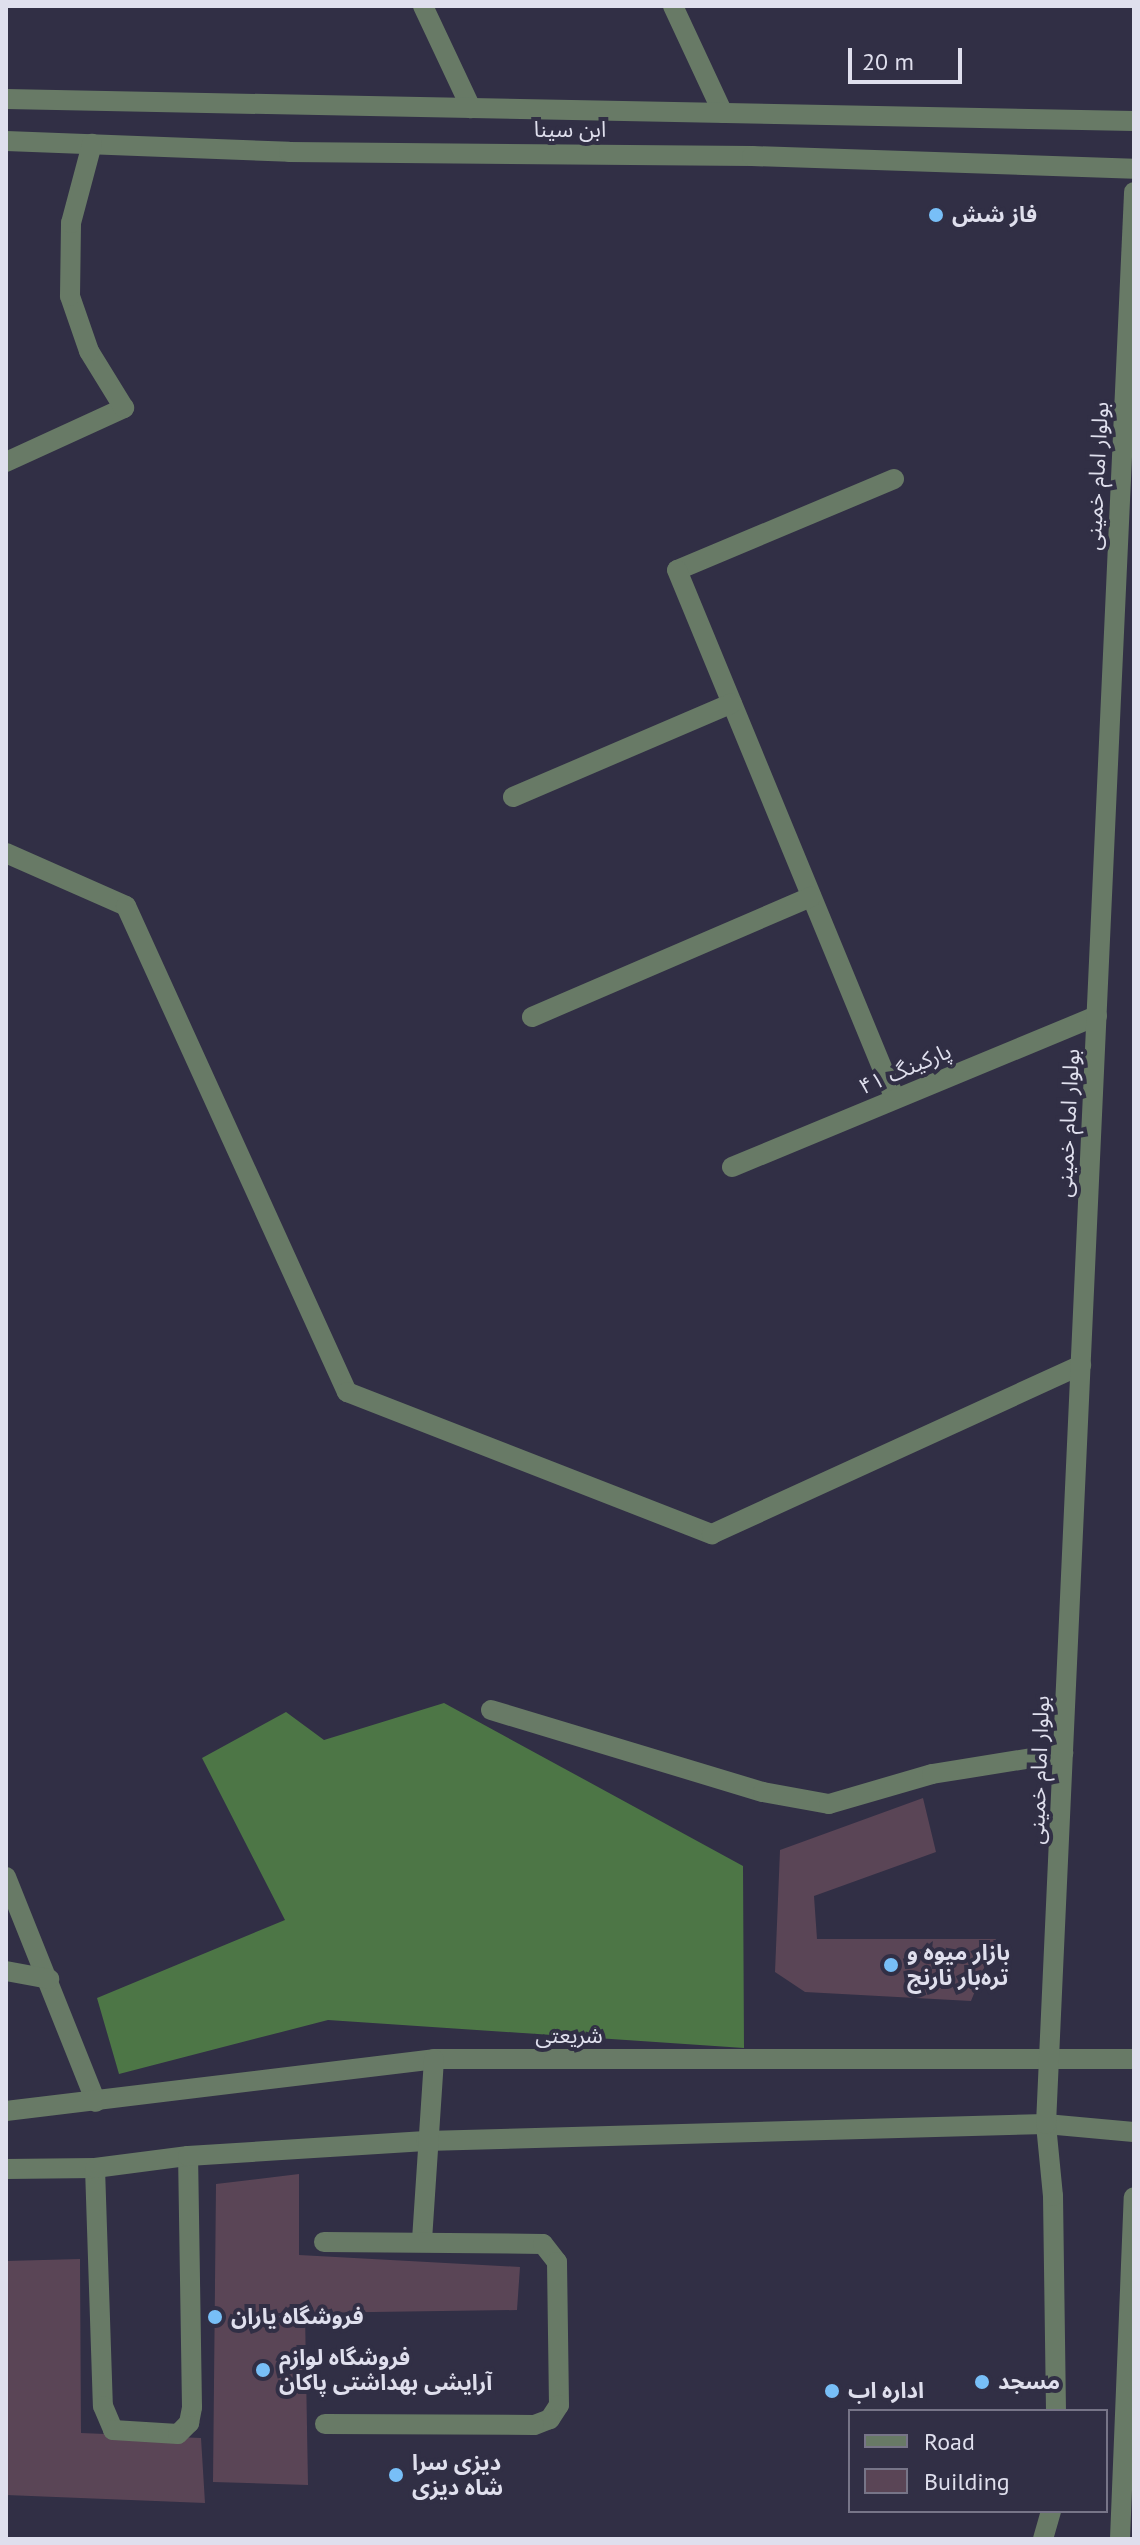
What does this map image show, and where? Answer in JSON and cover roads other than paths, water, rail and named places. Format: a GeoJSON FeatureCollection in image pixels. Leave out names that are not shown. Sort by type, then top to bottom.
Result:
{"type":"FeatureCollection","features":[{"type":"Feature","properties":{"kind":"street"},"geometry":{"type":"LineString","coordinates":[[423,6],[471,108]]}},
{"type":"Feature","properties":{"kind":"street"},"geometry":{"type":"LineString","coordinates":[[673,6],[723,113]]}},
{"type":"Feature","properties":{"kind":"street","name":"ابن سینا"},"geometry":{"type":"LineString","coordinates":[[6,99],[1134,121]]}},
{"type":"Feature","properties":{"kind":"street","name":"ابن سینا"},"geometry":{"type":"LineString","coordinates":[[6,141],[289,152],[752,156],[1134,169]]}},
{"type":"Feature","properties":{"kind":"street"},"geometry":{"type":"LineString","coordinates":[[6,462],[124,408],[89,351],[70,296],[71,223],[92,144]]}},
{"type":"Feature","properties":{"kind":"street","name":"بولوار امام خمینی"},"geometry":{"type":"LineString","coordinates":[[1056,2409],[1053,2196],[1046,2124],[1134,192]]}},
{"type":"Feature","properties":{"kind":"street"},"geometry":{"type":"LineString","coordinates":[[894,479],[677,570],[895,1099]]}},
{"type":"Feature","properties":{"kind":"street"},"geometry":{"type":"LineString","coordinates":[[513,797],[732,703]]}},
{"type":"Feature","properties":{"kind":"street"},"geometry":{"type":"LineString","coordinates":[[6,853],[126,906],[347,1392],[712,1534],[1081,1365]]}},
{"type":"Feature","properties":{"kind":"street"},"geometry":{"type":"LineString","coordinates":[[532,1017],[811,897]]}},
{"type":"Feature","properties":{"kind":"street","name":"پارکینگ ۴۱"},"geometry":{"type":"LineString","coordinates":[[732,1167],[1097,1016]]}},
{"type":"Feature","properties":{"kind":"street"},"geometry":{"type":"LineString","coordinates":[[491,1710],[763,1792],[829,1804],[932,1774],[1063,1753]]}},
{"type":"Feature","properties":{"kind":"street"},"geometry":{"type":"LineString","coordinates":[[6,1877],[96,2102]]}},
{"type":"Feature","properties":{"kind":"street"},"geometry":{"type":"LineString","coordinates":[[6,1971],[49,1979]]}},
{"type":"Feature","properties":{"kind":"street","name":"شریعتی"},"geometry":{"type":"LineString","coordinates":[[6,2111],[434,2059],[952,2061],[1051,2056],[1134,2059]]}},
{"type":"Feature","properties":{"kind":"street"},"geometry":{"type":"LineString","coordinates":[[422,2240],[426,2141],[434,2059]]}},
{"type":"Feature","properties":{"kind":"street"},"geometry":{"type":"LineString","coordinates":[[6,2169],[95,2168],[188,2156],[426,2141],[1046,2124],[1134,2132]]}},
{"type":"Feature","properties":{"kind":"street"},"geometry":{"type":"LineString","coordinates":[[95,2168],[103,2406],[113,2430],[178,2434],[189,2423],[192,2407],[188,2156]]}},
{"type":"Feature","properties":{"kind":"street"},"geometry":{"type":"LineString","coordinates":[[1120,2539],[1134,2197]]}},
{"type":"Feature","properties":{"kind":"street"},"geometry":{"type":"LineString","coordinates":[[324,2242],[422,2240],[543,2244],[557,2262],[559,2405],[550,2419],[534,2425],[325,2424]]}},
{"type":"Feature","properties":{"kind":"street"},"geometry":{"type":"LineString","coordinates":[[1043,2539],[1050,2513]]}},
{"type":"Feature","properties":{"kind":"place","name":"فاز شش"},"geometry":{"type":"Point","coordinates":[936,215]}},
{"type":"Feature","properties":{"kind":"place","name":"بازار میوه و تره‌بار نارنج"},"geometry":{"type":"Point","coordinates":[891,1965]}},
{"type":"Feature","properties":{"kind":"place","name":"فروشگاه یاران"},"geometry":{"type":"Point","coordinates":[215,2317]}},
{"type":"Feature","properties":{"kind":"place","name":"فروشگاه لوازم آرایشی بهداشتی پاکان"},"geometry":{"type":"Point","coordinates":[263,2370]}},
{"type":"Feature","properties":{"kind":"place","name":"مسجد"},"geometry":{"type":"Point","coordinates":[982,2382]}},
{"type":"Feature","properties":{"kind":"place","name":"اداره اب"},"geometry":{"type":"Point","coordinates":[832,2391]}},
{"type":"Feature","properties":{"kind":"place","name":"دیزی سرا شاه دیزی"},"geometry":{"type":"Point","coordinates":[396,2475]}}]}
